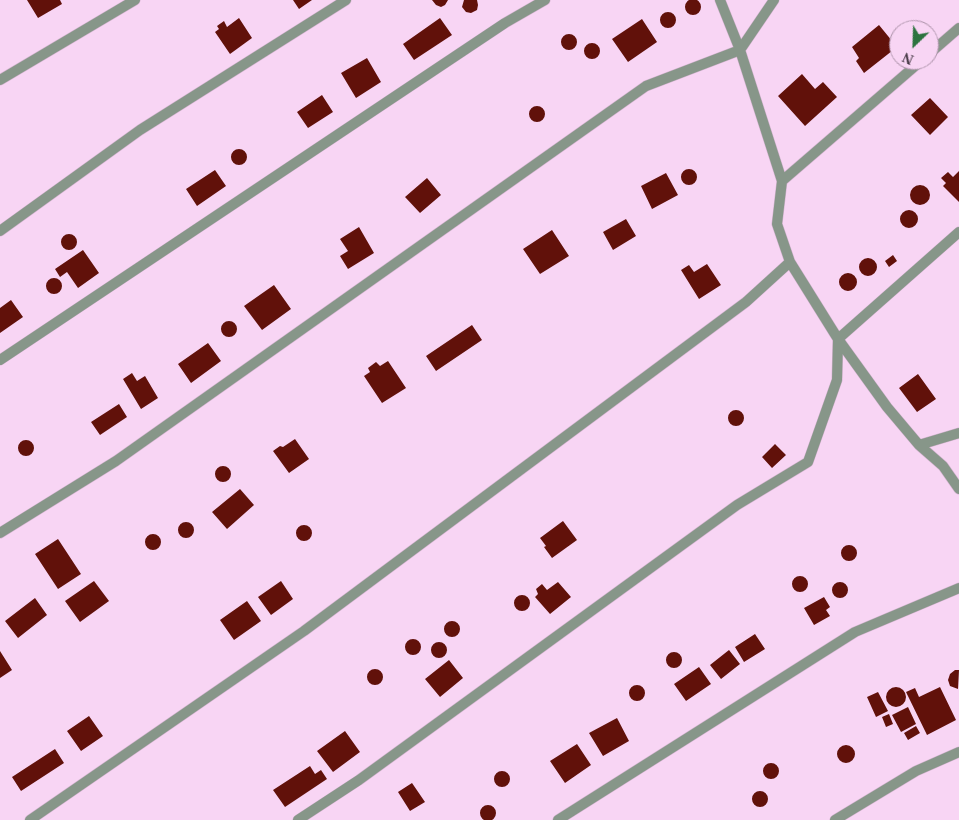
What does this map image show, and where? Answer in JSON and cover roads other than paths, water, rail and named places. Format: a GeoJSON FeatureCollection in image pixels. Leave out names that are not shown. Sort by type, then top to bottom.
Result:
{"type":"FeatureCollection","features":[{"type":"Feature","properties":{"kind":"street"},"geometry":{"type":"LineString","coordinates":[[0,80],[135,0]]}},
{"type":"Feature","properties":{"kind":"street"},"geometry":{"type":"LineString","coordinates":[[0,231],[140,130],[346,0]]}},
{"type":"Feature","properties":{"kind":"street"},"geometry":{"type":"LineString","coordinates":[[0,360],[489,34],[545,0]]}},
{"type":"Feature","properties":{"kind":"street"},"geometry":{"type":"LineString","coordinates":[[720,0],[740,50],[782,180],[777,224],[790,262],[838,339],[887,407],[919,444],[943,466],[959,489]]}},
{"type":"Feature","properties":{"kind":"street"},"geometry":{"type":"LineString","coordinates":[[0,533],[116,461],[646,86],[740,50],[774,0]]}},
{"type":"Feature","properties":{"kind":"street"},"geometry":{"type":"LineString","coordinates":[[939,45],[959,28]]}},
{"type":"Feature","properties":{"kind":"street"},"geometry":{"type":"LineString","coordinates":[[782,180],[910,70]]}},
{"type":"Feature","properties":{"kind":"street"},"geometry":{"type":"LineString","coordinates":[[298,820],[359,780],[737,505],[808,462],[837,380],[838,339],[959,232]]}},
{"type":"Feature","properties":{"kind":"street"},"geometry":{"type":"LineString","coordinates":[[30,820],[304,631],[746,302],[790,262]]}},
{"type":"Feature","properties":{"kind":"street"},"geometry":{"type":"LineString","coordinates":[[919,444],[959,433]]}},
{"type":"Feature","properties":{"kind":"street"},"geometry":{"type":"LineString","coordinates":[[558,820],[855,632],[959,588]]}},
{"type":"Feature","properties":{"kind":"street"},"geometry":{"type":"LineString","coordinates":[[835,820],[916,771],[959,752]]}}]}
